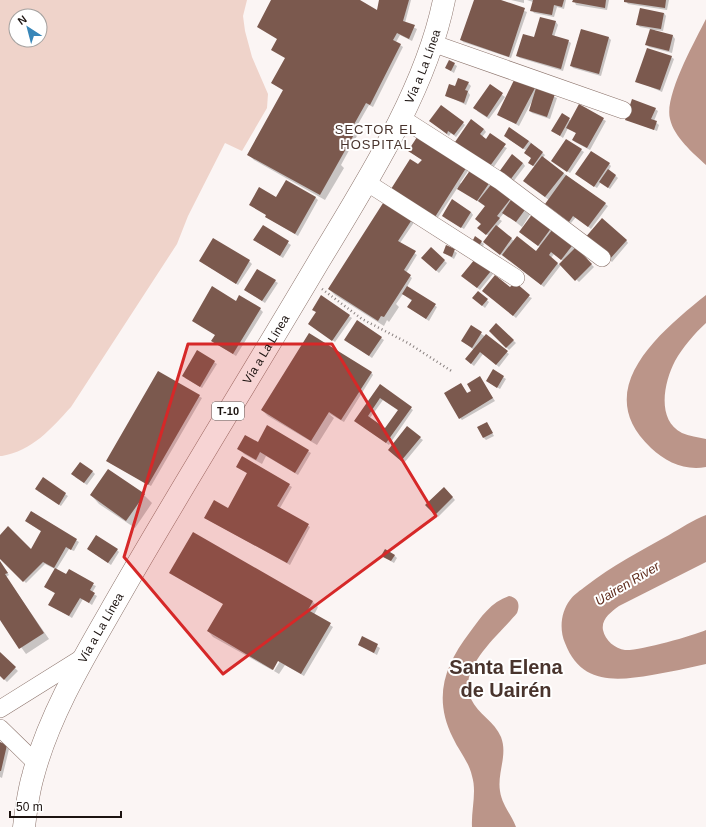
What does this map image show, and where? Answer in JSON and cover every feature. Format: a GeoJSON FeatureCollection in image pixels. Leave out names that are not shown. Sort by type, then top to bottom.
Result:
{"type":"FeatureCollection","features":[{"type":"Feature","properties":{"kind":"highway","name":"Vía a La Línea"},"geometry":{"type":"LineString","coordinates":[[24,827],[32,778],[36,764],[60,707],[86,656],[183,485],[366,182],[411,95],[439,24],[444,0]]}},
{"type":"Feature","properties":{"kind":"street"},"geometry":{"type":"LineString","coordinates":[[432,44],[623,110]]}},
{"type":"Feature","properties":{"kind":"street"},"geometry":{"type":"LineString","coordinates":[[400,117],[500,181],[602,258]]}},
{"type":"Feature","properties":{"kind":"street"},"geometry":{"type":"LineString","coordinates":[[366,182],[516,278]]}},
{"type":"Feature","properties":{"kind":"street"},"geometry":{"type":"LineString","coordinates":[[0,709],[86,656]]}},
{"type":"Feature","properties":{"kind":"street"},"geometry":{"type":"LineString","coordinates":[[0,728],[36,764]]}},
{"type":"Feature","properties":{"kind":"path"},"geometry":{"type":"LineString","coordinates":[[308,280],[362,319],[408,343],[453,372]]}},
{"type":"Feature","properties":{"kind":"highlighted area"},"geometry":{"type":"Polygon","coordinates":[[[188,344],[332,344],[436,516],[223,674],[124,557],[188,344]]]}},
{"type":"Feature","properties":{"kind":"shaded area"},"geometry":{"type":"Polygon","coordinates":[[[0,0],[247,0],[243,16],[245,31],[252,57],[268,94],[267,108],[242,151],[225,143],[188,216],[177,244],[71,407],[48,431],[32,444],[13,453],[0,456],[0,0]]]}},
{"type":"Feature","properties":{"kind":"water"},"geometry":{"type":"Polygon","coordinates":[[[706,19],[706,165],[675,132],[670,119],[669,109],[676,83],[688,54],[706,19]]]}},
{"type":"Feature","properties":{"kind":"water"},"geometry":{"type":"Polygon","coordinates":[[[706,295],[706,323],[689,341],[675,361],[668,379],[665,400],[665,410],[668,419],[674,427],[682,433],[706,439],[706,467],[691,468],[669,461],[651,448],[634,426],[627,405],[629,384],[638,364],[652,344],[669,326],[706,295]]]}},
{"type":"Feature","properties":{"kind":"water","name":"Uairen River"},"geometry":{"type":"Polygon","coordinates":[[[706,515],[706,562],[619,606],[605,619],[603,630],[608,640],[614,646],[625,650],[632,650],[653,646],[706,630],[706,664],[659,674],[613,679],[590,673],[580,667],[572,657],[563,638],[562,632],[563,615],[571,598],[616,565],[696,519],[706,515]]]}},
{"type":"Feature","properties":{"kind":"water"},"geometry":{"type":"Polygon","coordinates":[[[509,596],[515,598],[518,602],[517,613],[474,664],[469,676],[468,688],[474,704],[495,727],[501,737],[503,744],[503,757],[499,784],[500,791],[503,801],[516,827],[472,827],[474,788],[471,771],[455,743],[447,723],[443,696],[444,683],[454,657],[474,626],[492,606],[509,596]]]}},
{"type":"Feature","properties":{"kind":"building"},"geometry":{"type":"Polygon","coordinates":[[[271,0],[360,0],[377,10],[379,0],[409,0],[403,21],[415,25],[409,39],[397,33],[393,40],[401,44],[370,105],[366,103],[352,128],[356,131],[320,195],[247,155],[283,90],[271,83],[285,58],[271,50],[277,39],[257,27],[271,0]]]}},
{"type":"Feature","properties":{"kind":"building"},"geometry":{"type":"Polygon","coordinates":[[[474,0],[501,0],[525,8],[509,57],[460,40],[474,0]]]}},
{"type":"Feature","properties":{"kind":"building"},"geometry":{"type":"Polygon","coordinates":[[[533,0],[564,0],[562,7],[554,5],[552,15],[530,11],[533,0]]]}},
{"type":"Feature","properties":{"kind":"building"},"geometry":{"type":"Polygon","coordinates":[[[573,0],[606,0],[605,8],[572,2],[573,0]]]}},
{"type":"Feature","properties":{"kind":"building"},"geometry":{"type":"Polygon","coordinates":[[[624,0],[666,0],[665,8],[624,2],[624,0]]]}},
{"type":"Feature","properties":{"kind":"building"},"geometry":{"type":"Polygon","coordinates":[[[640,8],[664,13],[661,29],[636,25],[640,8]]]}},
{"type":"Feature","properties":{"kind":"building"},"geometry":{"type":"Polygon","coordinates":[[[540,17],[556,21],[552,35],[569,40],[561,69],[516,56],[523,34],[534,37],[540,17]]]}},
{"type":"Feature","properties":{"kind":"building"},"geometry":{"type":"Polygon","coordinates":[[[581,29],[609,37],[599,74],[570,66],[581,29]]]}},
{"type":"Feature","properties":{"kind":"building"},"geometry":{"type":"Polygon","coordinates":[[[650,29],[673,35],[669,51],[645,45],[650,29]]]}},
{"type":"Feature","properties":{"kind":"building"},"geometry":{"type":"Polygon","coordinates":[[[647,48],[672,56],[660,90],[635,82],[647,48]]]}},
{"type":"Feature","properties":{"kind":"building"},"geometry":{"type":"Polygon","coordinates":[[[449,60],[455,63],[451,71],[445,68],[449,60]]]}},
{"type":"Feature","properties":{"kind":"building"},"geometry":{"type":"Polygon","coordinates":[[[458,78],[469,82],[465,90],[468,91],[464,103],[445,96],[449,84],[455,86],[458,78]]]}},
{"type":"Feature","properties":{"kind":"building"},"geometry":{"type":"Polygon","coordinates":[[[515,78],[535,88],[516,124],[497,115],[515,78]]]}},
{"type":"Feature","properties":{"kind":"building"},"geometry":{"type":"Polygon","coordinates":[[[490,84],[503,93],[487,117],[473,108],[490,84]]]}},
{"type":"Feature","properties":{"kind":"building"},"geometry":{"type":"Polygon","coordinates":[[[536,88],[555,94],[547,117],[529,111],[536,88]]]}},
{"type":"Feature","properties":{"kind":"building"},"geometry":{"type":"Polygon","coordinates":[[[632,99],[656,108],[651,119],[657,121],[654,130],[625,120],[632,99]]]}},
{"type":"Feature","properties":{"kind":"building"},"geometry":{"type":"Polygon","coordinates":[[[579,104],[604,118],[587,148],[572,140],[576,133],[566,128],[579,104]]]}},
{"type":"Feature","properties":{"kind":"building"},"geometry":{"type":"Polygon","coordinates":[[[441,105],[464,122],[454,135],[448,131],[447,134],[429,121],[441,105]]]}},
{"type":"Feature","properties":{"kind":"building"},"geometry":{"type":"Polygon","coordinates":[[[562,113],[570,118],[560,136],[551,131],[562,113]]]}},
{"type":"Feature","properties":{"kind":"building"},"geometry":{"type":"Polygon","coordinates":[[[471,119],[484,129],[480,134],[486,139],[490,133],[506,144],[490,166],[455,142],[471,119]]]}},
{"type":"Feature","properties":{"kind":"building"},"geometry":{"type":"Polygon","coordinates":[[[509,127],[529,141],[523,149],[504,136],[509,127]]]}},
{"type":"Feature","properties":{"kind":"building"},"geometry":{"type":"Polygon","coordinates":[[[419,134],[468,165],[435,217],[391,189],[410,159],[418,164],[422,160],[408,151],[419,134]]]}},
{"type":"Feature","properties":{"kind":"building"},"geometry":{"type":"Polygon","coordinates":[[[566,139],[582,149],[567,172],[551,161],[566,139]]]}},
{"type":"Feature","properties":{"kind":"building"},"geometry":{"type":"Polygon","coordinates":[[[531,143],[543,152],[533,166],[528,163],[531,158],[524,153],[531,143]]]}},
{"type":"Feature","properties":{"kind":"building"},"geometry":{"type":"Polygon","coordinates":[[[591,151],[610,163],[594,187],[575,174],[591,151]]]}},
{"type":"Feature","properties":{"kind":"building"},"geometry":{"type":"Polygon","coordinates":[[[512,154],[523,163],[510,180],[499,172],[512,154]]]}},
{"type":"Feature","properties":{"kind":"building"},"geometry":{"type":"Polygon","coordinates":[[[542,156],[564,173],[545,197],[523,181],[542,156]]]}},
{"type":"Feature","properties":{"kind":"building"},"geometry":{"type":"Polygon","coordinates":[[[471,169],[490,182],[477,201],[457,189],[471,169]]]}},
{"type":"Feature","properties":{"kind":"building"},"geometry":{"type":"Polygon","coordinates":[[[608,169],[616,175],[608,188],[599,182],[608,169]]]}},
{"type":"Feature","properties":{"kind":"building"},"geometry":{"type":"Polygon","coordinates":[[[566,175],[606,203],[588,227],[573,216],[569,222],[545,204],[566,175]]]}},
{"type":"Feature","properties":{"kind":"building"},"geometry":{"type":"Polygon","coordinates":[[[286,180],[316,197],[295,234],[265,217],[266,215],[249,205],[259,187],[276,197],[286,180]]]}},
{"type":"Feature","properties":{"kind":"building"},"geometry":{"type":"Polygon","coordinates":[[[493,182],[512,197],[497,216],[500,218],[486,235],[477,228],[481,224],[475,219],[485,206],[478,201],[493,182]]]}},
{"type":"Feature","properties":{"kind":"building"},"geometry":{"type":"Polygon","coordinates":[[[513,197],[527,207],[516,222],[502,213],[513,197]]]}},
{"type":"Feature","properties":{"kind":"building"},"geometry":{"type":"Polygon","coordinates":[[[452,199],[471,212],[461,228],[442,216],[452,199]]]}},
{"type":"Feature","properties":{"kind":"building"},"geometry":{"type":"Polygon","coordinates":[[[385,200],[413,218],[398,241],[416,251],[404,270],[411,275],[384,317],[381,316],[378,321],[328,289],[385,200]]]}},
{"type":"Feature","properties":{"kind":"building"},"geometry":{"type":"Polygon","coordinates":[[[533,213],[552,227],[538,246],[519,232],[533,213]]]}},
{"type":"Feature","properties":{"kind":"building"},"geometry":{"type":"Polygon","coordinates":[[[602,218],[627,240],[609,260],[584,239],[602,218]]]}},
{"type":"Feature","properties":{"kind":"building"},"geometry":{"type":"Polygon","coordinates":[[[263,225],[289,241],[280,256],[253,240],[263,225]]]}},
{"type":"Feature","properties":{"kind":"building"},"geometry":{"type":"Polygon","coordinates":[[[496,225],[512,238],[500,255],[483,242],[496,225]]]}},
{"type":"Feature","properties":{"kind":"building"},"geometry":{"type":"Polygon","coordinates":[[[555,226],[575,242],[561,260],[551,252],[549,255],[558,263],[541,285],[502,255],[517,236],[536,251],[555,226]]]}},
{"type":"Feature","properties":{"kind":"building"},"geometry":{"type":"Polygon","coordinates":[[[475,236],[482,241],[479,246],[472,242],[475,236]]]}},
{"type":"Feature","properties":{"kind":"building"},"geometry":{"type":"Polygon","coordinates":[[[213,238],[250,260],[236,284],[199,261],[213,238]]]}},
{"type":"Feature","properties":{"kind":"building"},"geometry":{"type":"Polygon","coordinates":[[[446,245],[455,249],[452,257],[443,253],[446,245]]]}},
{"type":"Feature","properties":{"kind":"building"},"geometry":{"type":"Polygon","coordinates":[[[431,247],[445,260],[436,271],[421,258],[431,247]]]}},
{"type":"Feature","properties":{"kind":"building"},"geometry":{"type":"Polygon","coordinates":[[[576,247],[592,264],[575,281],[559,264],[576,247]]]}},
{"type":"Feature","properties":{"kind":"building"},"geometry":{"type":"Polygon","coordinates":[[[475,259],[491,271],[477,288],[461,276],[475,259]]]}},
{"type":"Feature","properties":{"kind":"building"},"geometry":{"type":"Polygon","coordinates":[[[257,269],[276,280],[262,301],[244,290],[257,269]]]}},
{"type":"Feature","properties":{"kind":"building"},"geometry":{"type":"Polygon","coordinates":[[[495,275],[510,287],[515,282],[530,295],[513,316],[482,291],[495,275]]]}},
{"type":"Feature","properties":{"kind":"building"},"geometry":{"type":"Polygon","coordinates":[[[212,286],[236,301],[239,295],[261,308],[233,354],[211,341],[215,335],[192,321],[212,286]]]}},
{"type":"Feature","properties":{"kind":"building"},"geometry":{"type":"Polygon","coordinates":[[[407,286],[436,304],[426,319],[407,307],[412,300],[402,294],[407,286]]]}},
{"type":"Feature","properties":{"kind":"building"},"geometry":{"type":"Polygon","coordinates":[[[478,291],[488,299],[482,306],[472,298],[478,291]]]}},
{"type":"Feature","properties":{"kind":"building"},"geometry":{"type":"Polygon","coordinates":[[[321,295],[350,315],[332,341],[308,324],[316,312],[312,310],[321,295]]]}},
{"type":"Feature","properties":{"kind":"building"},"geometry":{"type":"Polygon","coordinates":[[[357,320],[382,337],[369,356],[344,340],[357,320]]]}},
{"type":"Feature","properties":{"kind":"building"},"geometry":{"type":"Polygon","coordinates":[[[496,323],[514,340],[506,348],[489,331],[496,323]]]}},
{"type":"Feature","properties":{"kind":"building"},"geometry":{"type":"Polygon","coordinates":[[[471,325],[482,332],[472,348],[461,341],[471,325]]]}},
{"type":"Feature","properties":{"kind":"building"},"geometry":{"type":"Polygon","coordinates":[[[309,333],[372,372],[341,420],[329,412],[311,441],[261,410],[309,333]]]}},
{"type":"Feature","properties":{"kind":"building"},"geometry":{"type":"Polygon","coordinates":[[[486,334],[508,351],[496,365],[480,352],[471,364],[465,359],[486,334]]]}},
{"type":"Feature","properties":{"kind":"building"},"geometry":{"type":"Polygon","coordinates":[[[197,350],[215,361],[200,387],[182,376],[197,350]]]}},
{"type":"Feature","properties":{"kind":"building"},"geometry":{"type":"Polygon","coordinates":[[[493,369],[504,376],[497,388],[486,381],[493,369]]]}},
{"type":"Feature","properties":{"kind":"building"},"geometry":{"type":"Polygon","coordinates":[[[158,371],[200,395],[148,485],[106,461],[158,371]]]}},
{"type":"Feature","properties":{"kind":"building"},"geometry":{"type":"Polygon","coordinates":[[[480,376],[493,398],[459,419],[444,393],[461,383],[467,393],[471,391],[467,384],[480,376]]]}},
{"type":"Feature","properties":{"kind":"building"},"geometry":{"type":"Polygon","coordinates":[[[380,384],[412,407],[386,443],[354,421],[380,384]],[[380,398],[368,416],[385,428],[398,410],[380,398]]]}},
{"type":"Feature","properties":{"kind":"building"},"geometry":{"type":"Polygon","coordinates":[[[487,422],[493,433],[483,438],[477,427],[487,422]]]}},
{"type":"Feature","properties":{"kind":"building"},"geometry":{"type":"Polygon","coordinates":[[[267,425],[309,450],[295,473],[260,452],[256,460],[237,449],[245,435],[258,442],[267,425]]]}},
{"type":"Feature","properties":{"kind":"building"},"geometry":{"type":"Polygon","coordinates":[[[407,426],[421,437],[401,461],[388,450],[407,426]]]}},
{"type":"Feature","properties":{"kind":"building"},"geometry":{"type":"Polygon","coordinates":[[[242,456],[290,484],[277,506],[309,524],[287,563],[204,518],[214,500],[228,508],[247,473],[236,467],[242,456]]]}},
{"type":"Feature","properties":{"kind":"building"},"geometry":{"type":"Polygon","coordinates":[[[80,462],[93,471],[84,483],[71,474],[80,462]]]}},
{"type":"Feature","properties":{"kind":"building"},"geometry":{"type":"Polygon","coordinates":[[[108,469],[145,494],[126,521],[90,495],[108,469]]]}},
{"type":"Feature","properties":{"kind":"building"},"geometry":{"type":"Polygon","coordinates":[[[43,477],[66,493],[59,505],[35,489],[43,477]]]}},
{"type":"Feature","properties":{"kind":"building"},"geometry":{"type":"Polygon","coordinates":[[[444,487],[453,497],[435,515],[425,505],[444,487]]]}},
{"type":"Feature","properties":{"kind":"building"},"geometry":{"type":"Polygon","coordinates":[[[31,511],[77,539],[71,550],[66,547],[54,568],[43,562],[23,582],[0,559],[0,535],[8,526],[31,549],[41,531],[25,521],[31,511]]]}},
{"type":"Feature","properties":{"kind":"building"},"geometry":{"type":"Polygon","coordinates":[[[193,532],[313,601],[308,610],[331,623],[301,674],[278,661],[273,670],[207,631],[223,604],[169,573],[193,532]]]}},
{"type":"Feature","properties":{"kind":"building"},"geometry":{"type":"Polygon","coordinates":[[[96,535],[118,549],[108,563],[87,549],[96,535]]]}},
{"type":"Feature","properties":{"kind":"building"},"geometry":{"type":"Polygon","coordinates":[[[385,549],[395,555],[391,561],[381,556],[385,549]]]}},
{"type":"Feature","properties":{"kind":"building"},"geometry":{"type":"Polygon","coordinates":[[[0,561],[8,573],[5,574],[44,633],[19,649],[0,620],[0,561]]]}},
{"type":"Feature","properties":{"kind":"building"},"geometry":{"type":"Polygon","coordinates":[[[55,568],[66,574],[69,569],[94,583],[90,590],[95,593],[89,603],[80,598],[69,616],[48,605],[55,593],[44,587],[55,568]]]}},
{"type":"Feature","properties":{"kind":"building"},"geometry":{"type":"Polygon","coordinates":[[[362,636],[378,644],[374,653],[358,645],[362,636]]]}},
{"type":"Feature","properties":{"kind":"building"},"geometry":{"type":"Polygon","coordinates":[[[0,652],[16,667],[4,680],[0,676],[0,652]]]}},
{"type":"Feature","properties":{"kind":"building"},"geometry":{"type":"Polygon","coordinates":[[[0,742],[7,745],[1,771],[0,771],[0,742]]]}},
{"type":"Feature","properties":{"kind":"district","name":"SECTOR EL HOSPITAL"},"geometry":{"type":"Point","coordinates":[376,136]}},
{"type":"Feature","properties":{"kind":"district","name":"Santa Elena de Uairén"},"geometry":{"type":"Point","coordinates":[506,678]}}]}
